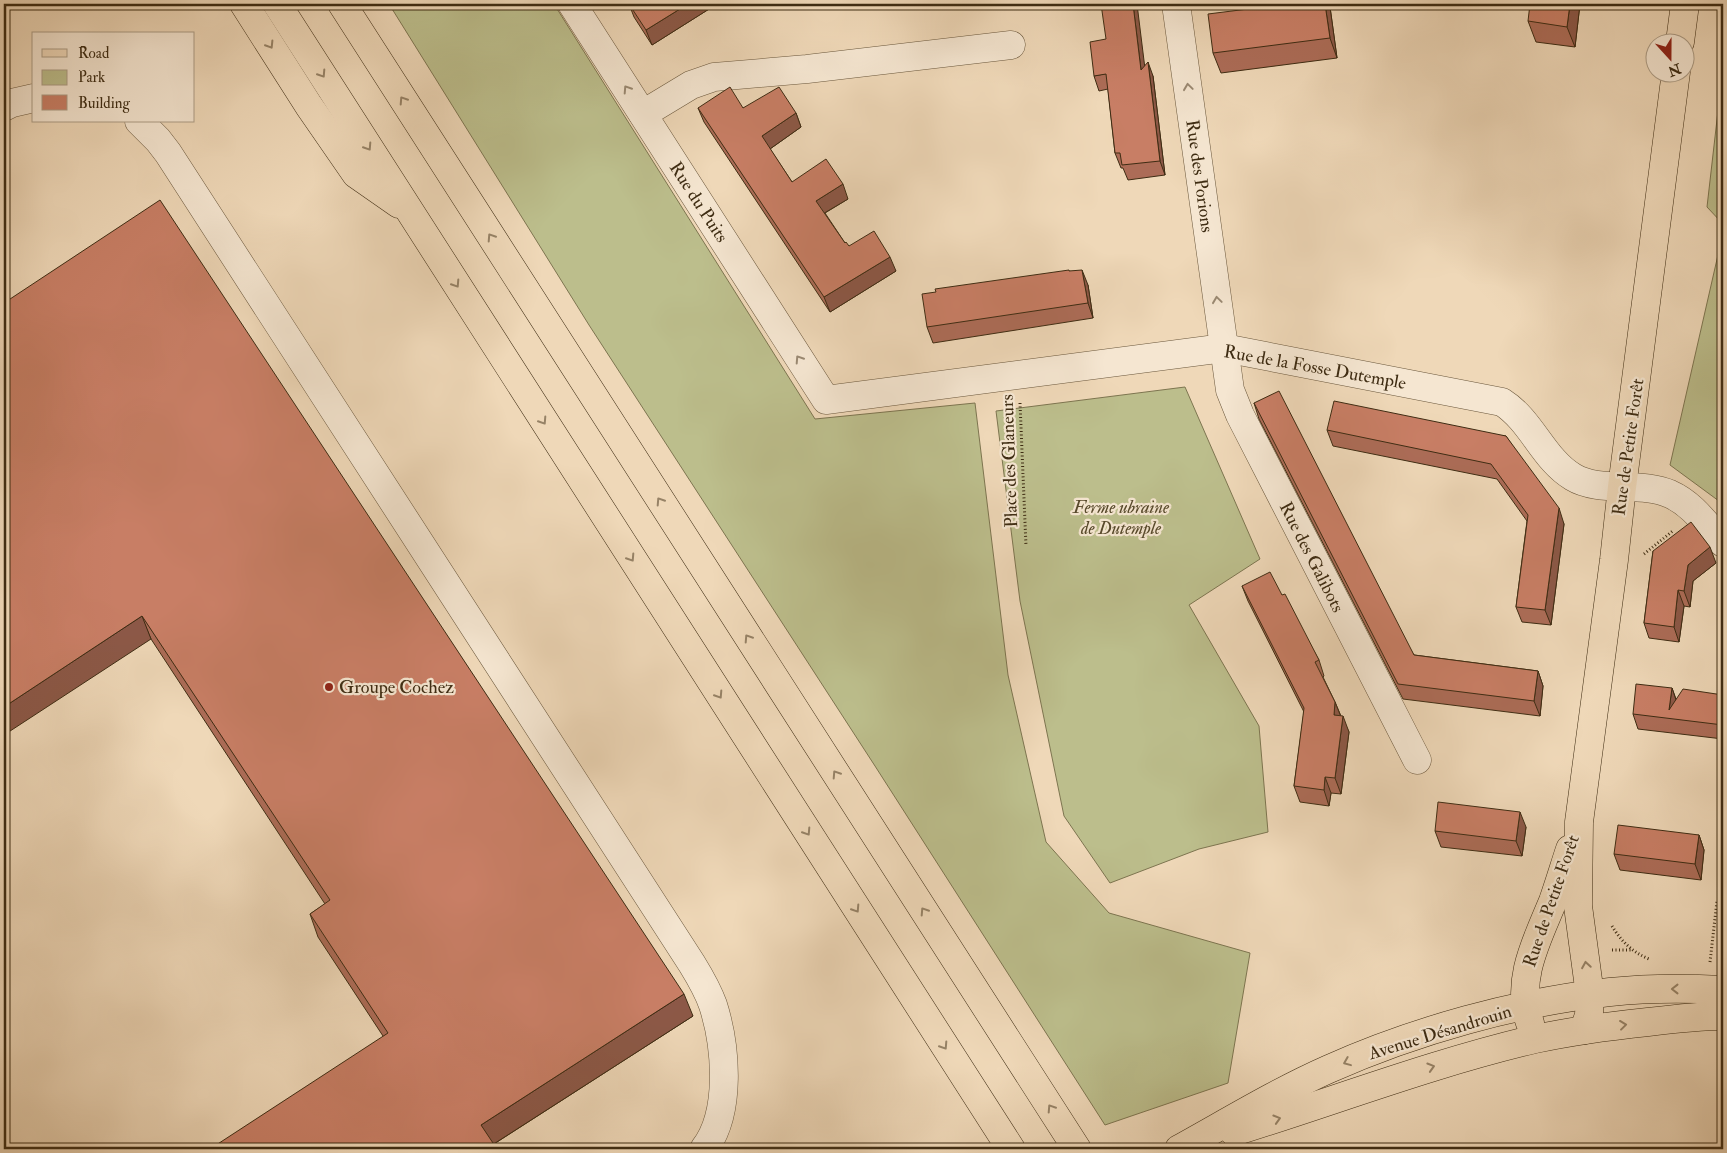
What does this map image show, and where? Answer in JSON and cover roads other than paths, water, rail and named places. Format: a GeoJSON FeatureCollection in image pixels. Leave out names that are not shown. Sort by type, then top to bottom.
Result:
{"type":"FeatureCollection","features":[{"type":"Feature","properties":{"kind":"main road"},"geometry":{"type":"LineString","coordinates":[[244,4],[309,106],[356,174],[410,212]]}},
{"type":"Feature","properties":{"kind":"main road"},"geometry":{"type":"LineString","coordinates":[[277,4],[1011,1149]]}},
{"type":"Feature","properties":{"kind":"main road"},"geometry":{"type":"LineString","coordinates":[[342,4],[1077,1149]]}},
{"type":"Feature","properties":{"kind":"main road"},"geometry":{"type":"LineString","coordinates":[[1681,32],[1685,4]]}},
{"type":"Feature","properties":{"kind":"main road","name":"Rue de Petite Forêt"},"geometry":{"type":"LineString","coordinates":[[1584,1030],[1589,1015],[1590,995],[1578,906],[1579,822],[1675,82]]}},
{"type":"Feature","properties":{"kind":"main road","name":"Rue de Petite Forêt"},"geometry":{"type":"LineString","coordinates":[[1536,1039],[1525,1007],[1525,980],[1533,948],[1553,900],[1579,822]]}},
{"type":"Feature","properties":{"kind":"main road","name":"Avenue Désandrouin"},"geometry":{"type":"LineString","coordinates":[[1180,1149],[1284,1091],[1330,1069],[1378,1049],[1459,1023],[1525,1007],[1590,995],[1669,989],[1716,980]]}},
{"type":"Feature","properties":{"kind":"main road","name":"Avenue Désandrouin"},"geometry":{"type":"LineString","coordinates":[[1180,1149],[1309,1109],[1429,1068],[1536,1039],[1584,1030],[1658,1021],[1723,1016]]}},
{"type":"Feature","properties":{"kind":"street","name":"Rue du Puits"},"geometry":{"type":"LineString","coordinates":[[572,4],[826,400]]}},
{"type":"Feature","properties":{"kind":"street","name":"Rue des Porions"},"geometry":{"type":"LineString","coordinates":[[1176,4],[1224,348]]}},
{"type":"Feature","properties":{"kind":"street"},"geometry":{"type":"LineString","coordinates":[[643,114],[691,85],[714,77],[807,69],[1011,45]]}},
{"type":"Feature","properties":{"kind":"street"},"geometry":{"type":"LineString","coordinates":[[4,107],[32,99]]}},
{"type":"Feature","properties":{"kind":"street"},"geometry":{"type":"LineString","coordinates":[[139,122],[158,140],[168,153],[702,982],[712,1004],[723,1047],[721,1108],[718,1123],[704,1149]]}},
{"type":"Feature","properties":{"kind":"street","name":"Rue de la Fosse Dutemple"},"geometry":{"type":"LineString","coordinates":[[826,400],[1224,348],[1502,402],[1517,414],[1551,457],[1573,477],[1589,483],[1656,489],[1670,493],[1690,506],[1723,543]]}},
{"type":"Feature","properties":{"kind":"street","name":"Rue des Galibots"},"geometry":{"type":"LineString","coordinates":[[1224,348],[1230,390],[1240,416],[1416,760]]}},
{"type":"Feature","properties":{"kind":"place","name":"Groupe Cochez"},"geometry":{"type":"Point","coordinates":[329,687]}},
{"type":"Feature","properties":{"kind":"park label","name":"Ferme ubraine de Dutemple"},"geometry":{"type":"Point","coordinates":[1121,517]}}]}
